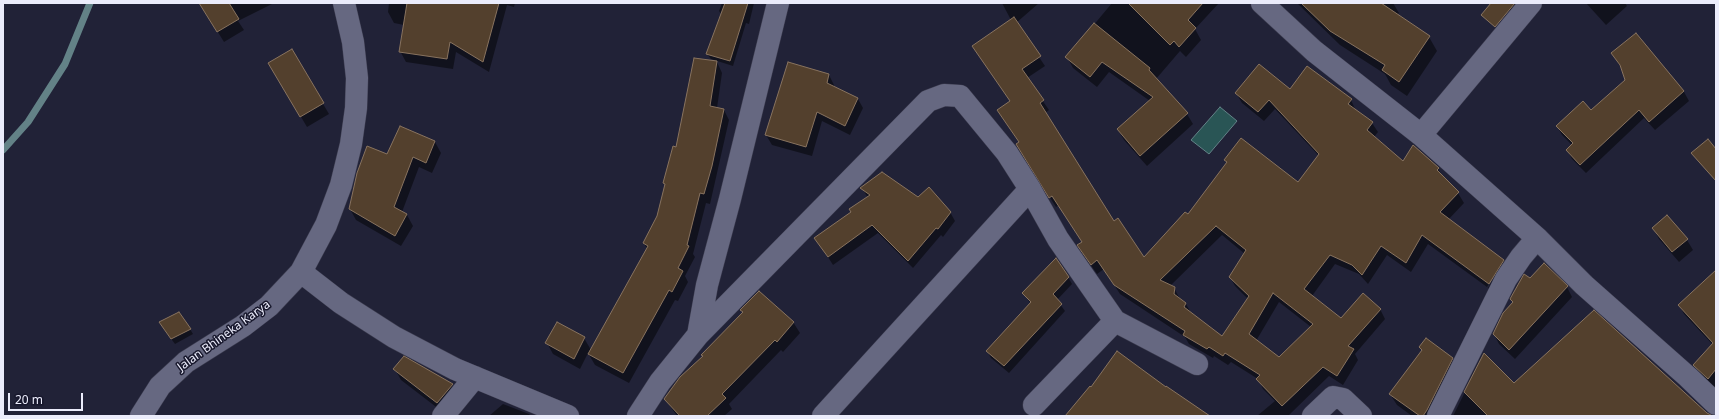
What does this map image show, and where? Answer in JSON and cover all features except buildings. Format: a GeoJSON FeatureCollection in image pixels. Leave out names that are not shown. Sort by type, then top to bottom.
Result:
{"type":"FeatureCollection","features":[{"type":"Feature","properties":{"kind":"street","name":"Jalan Bhineka Karya"},"geometry":{"type":"LineString","coordinates":[[141,416],[160,386],[186,362],[243,326],[264,310],[301,272],[328,218],[341,185],[351,144],[356,108],[357,78],[353,42],[344,3]]}},
{"type":"Feature","properties":{"kind":"street"},"geometry":{"type":"LineString","coordinates":[[698,334],[707,285],[778,3]]}},
{"type":"Feature","properties":{"kind":"street"},"geometry":{"type":"LineString","coordinates":[[1262,3],[1314,51],[1422,135],[1537,238],[1584,285],[1688,377],[1716,404]]}},
{"type":"Feature","properties":{"kind":"street"},"geometry":{"type":"LineString","coordinates":[[1422,135],[1531,3]]}},
{"type":"Feature","properties":{"kind":"street"},"geometry":{"type":"LineString","coordinates":[[638,416],[660,382],[698,334],[928,101],[944,95],[960,96],[1007,153],[1030,189],[1058,239],[1115,321],[1197,364]]}},
{"type":"Feature","properties":{"kind":"street"},"geometry":{"type":"LineString","coordinates":[[823,416],[1030,189]]}},
{"type":"Feature","properties":{"kind":"street"},"geometry":{"type":"LineString","coordinates":[[1438,416],[1506,279],[1521,257],[1537,238]]}},
{"type":"Feature","properties":{"kind":"street"},"geometry":{"type":"LineString","coordinates":[[301,272],[341,303],[394,337],[455,369],[568,416]]}},
{"type":"Feature","properties":{"kind":"street"},"geometry":{"type":"LineString","coordinates":[[1033,412],[1115,321]]}},
{"type":"Feature","properties":{"kind":"street"},"geometry":{"type":"LineString","coordinates":[[443,416],[475,377]]}},
{"type":"Feature","properties":{"kind":"street"},"geometry":{"type":"LineString","coordinates":[[1313,416],[1333,397],[1343,399],[1361,416]]}},
{"type":"Feature","properties":{"kind":"shaded area"},"geometry":{"type":"Polygon","coordinates":[[[1220,107],[1237,121],[1209,154],[1191,140],[1220,107]]]}},
{"type":"Feature","properties":{"kind":"waterway"},"geometry":{"type":"LineString","coordinates":[[3,150],[28,122],[65,64],[90,3]]}}]}
